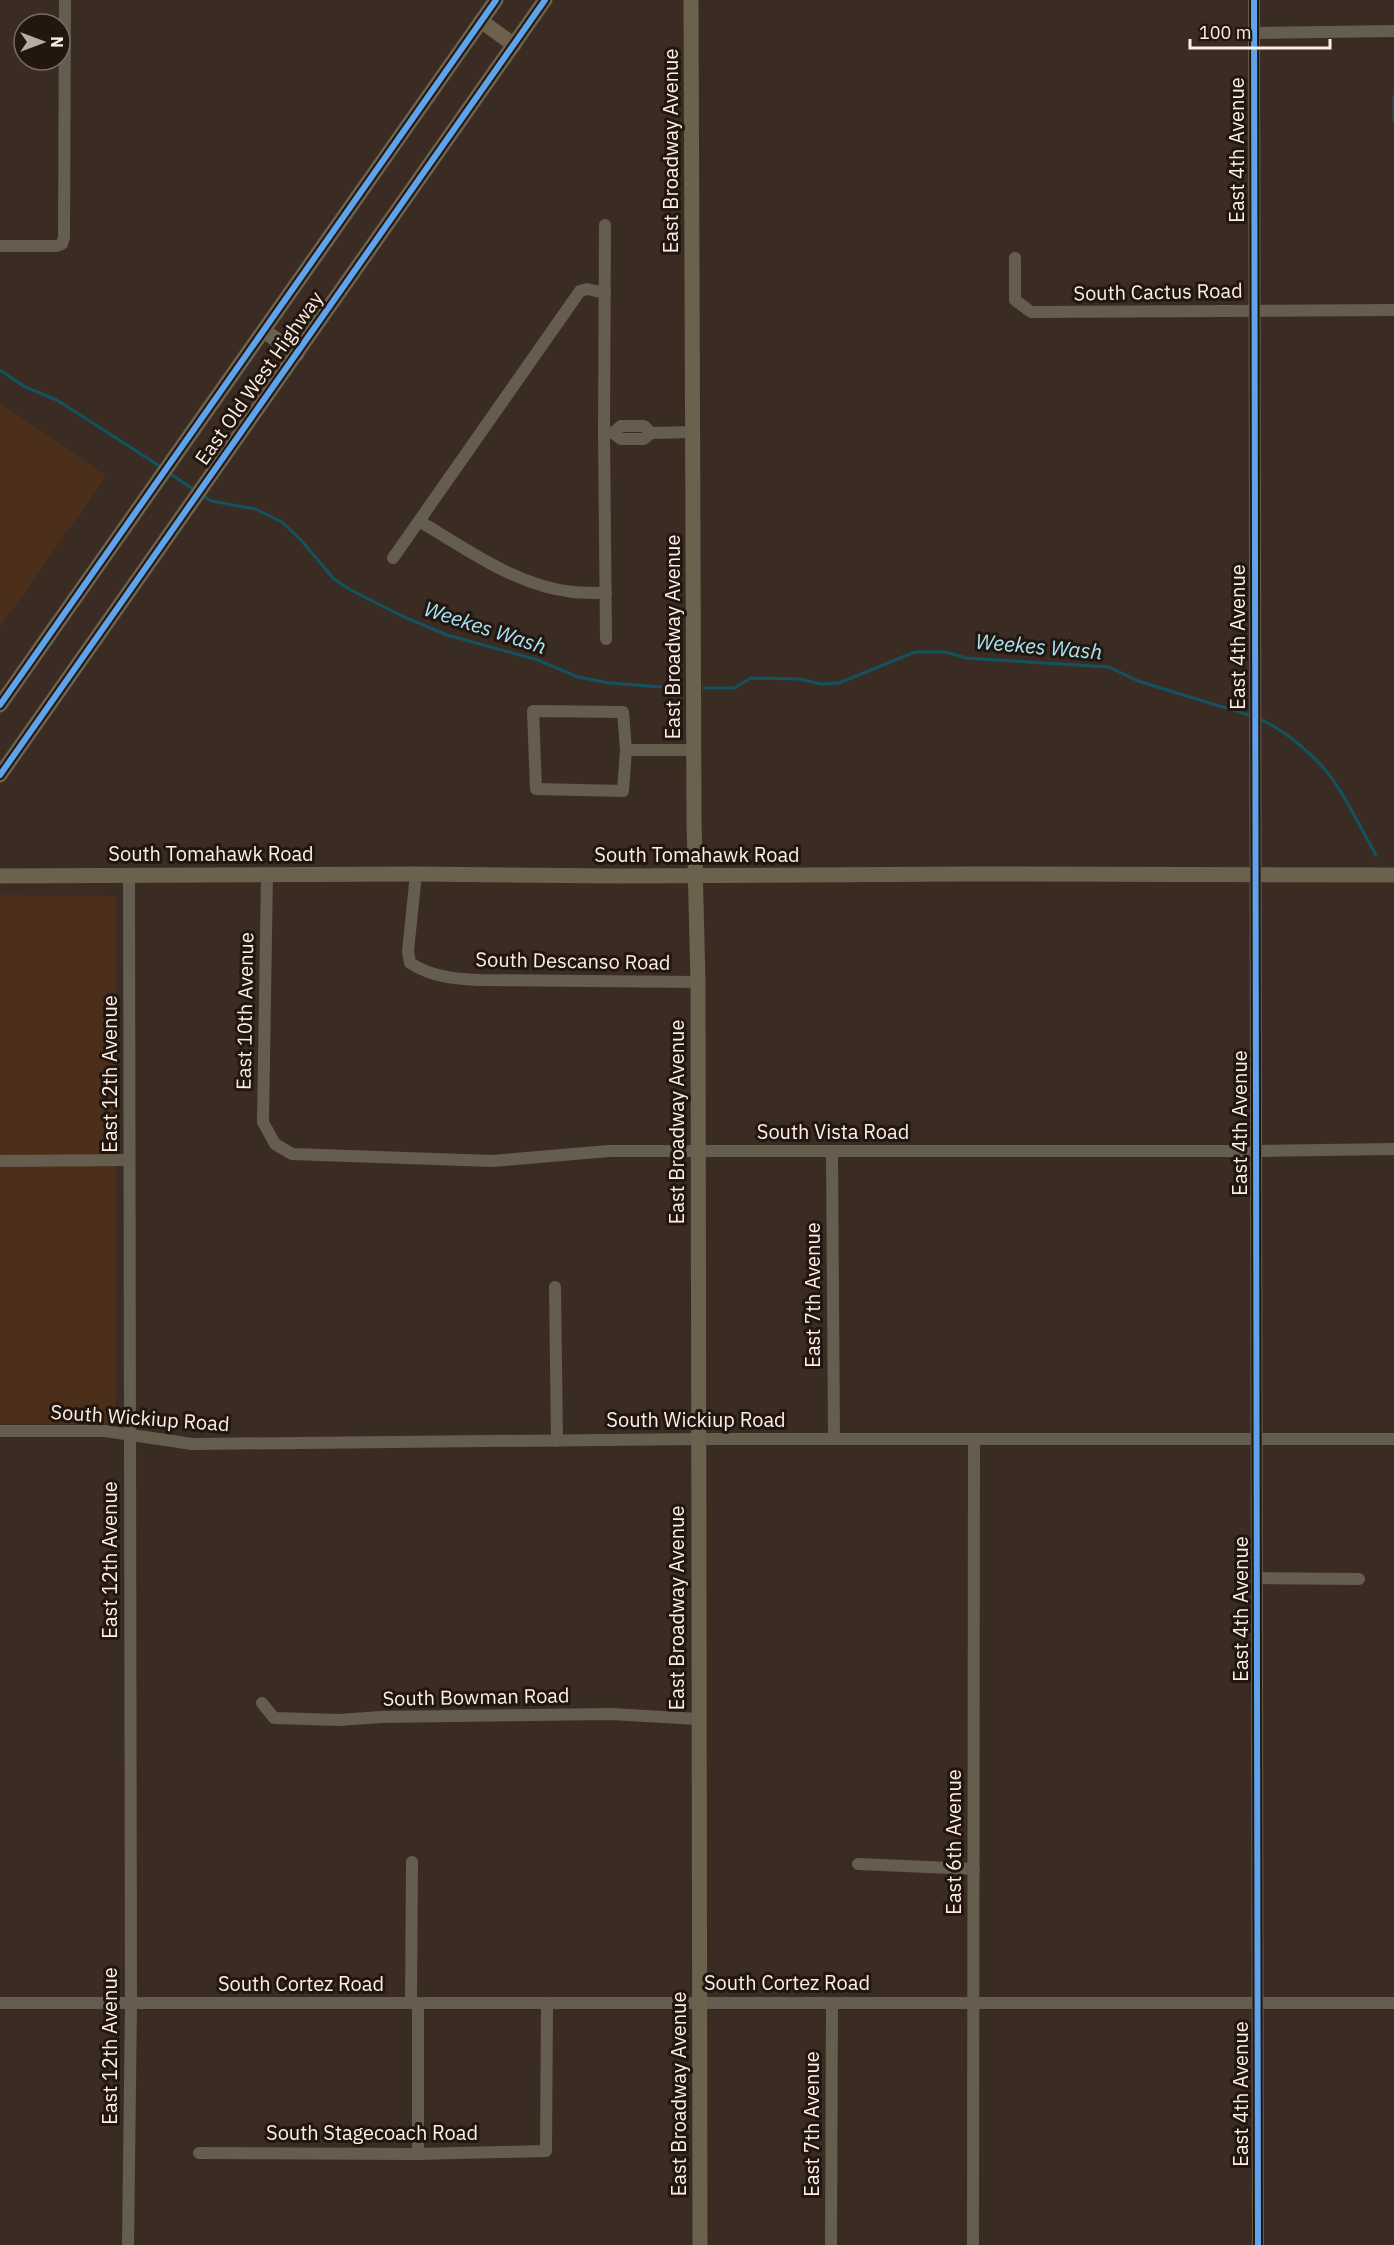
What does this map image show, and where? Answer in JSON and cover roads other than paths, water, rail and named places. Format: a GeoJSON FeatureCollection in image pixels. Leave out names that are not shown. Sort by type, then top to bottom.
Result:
{"type":"FeatureCollection","features":[{"type":"Feature","properties":{"kind":"main road","name":"East Old West Highway"},"geometry":{"type":"LineString","coordinates":[[0,705],[496,0]]}},
{"type":"Feature","properties":{"kind":"main road","name":"East Old West Highway"},"geometry":{"type":"LineString","coordinates":[[0,775],[545,0]]}},
{"type":"Feature","properties":{"kind":"main road","name":"East Broadway Avenue"},"geometry":{"type":"LineString","coordinates":[[691,0],[694,750],[698,982],[700,2245]]}},
{"type":"Feature","properties":{"kind":"main road"},"geometry":{"type":"LineString","coordinates":[[482,21],[514,45]]}},
{"type":"Feature","properties":{"kind":"main road"},"geometry":{"type":"LineString","coordinates":[[264,331],[297,354]]}},
{"type":"Feature","properties":{"kind":"main road","name":"South Tomahawk Road"},"geometry":{"type":"LineString","coordinates":[[0,876],[1394,874]]}},
{"type":"Feature","properties":{"kind":"street"},"geometry":{"type":"LineString","coordinates":[[0,246],[63,244],[65,0]]}},
{"type":"Feature","properties":{"kind":"street","name":"East 4th Avenue"},"geometry":{"type":"LineString","coordinates":[[1254,0],[1258,2245]]}},
{"type":"Feature","properties":{"kind":"street"},"geometry":{"type":"LineString","coordinates":[[1254,33],[1394,31]]}},
{"type":"Feature","properties":{"kind":"street"},"geometry":{"type":"LineString","coordinates":[[605,225],[609,433],[606,639]]}},
{"type":"Feature","properties":{"kind":"street","name":"South Cactus Road"},"geometry":{"type":"LineString","coordinates":[[1015,258],[1015,300],[1031,312],[1394,310]]}},
{"type":"Feature","properties":{"kind":"street"},"geometry":{"type":"LineString","coordinates":[[393,558],[580,291],[587,289],[605,293]]}},
{"type":"Feature","properties":{"kind":"street"},"geometry":{"type":"LineString","coordinates":[[609,433],[621,426],[644,426],[651,433],[693,432]]}},
{"type":"Feature","properties":{"kind":"street"},"geometry":{"type":"LineString","coordinates":[[419,521],[509,573],[541,585],[572,592],[606,593]]}},
{"type":"Feature","properties":{"kind":"street"},"geometry":{"type":"LineString","coordinates":[[533,711],[623,712],[626,750],[623,791],[536,789],[533,711]]}},
{"type":"Feature","properties":{"kind":"street"},"geometry":{"type":"LineString","coordinates":[[626,750],[694,750]]}},
{"type":"Feature","properties":{"kind":"street","name":"East 10th Avenue"},"geometry":{"type":"LineString","coordinates":[[267,874],[263,1122],[275,1144]]}},
{"type":"Feature","properties":{"kind":"street","name":"South Descanso Road"},"geometry":{"type":"LineString","coordinates":[[416,874],[408,951],[410,963],[419,969],[447,978],[698,982]]}},
{"type":"Feature","properties":{"kind":"street","name":"East 12th Avenue"},"geometry":{"type":"LineString","coordinates":[[128,2245],[130,2003],[129,875]]}},
{"type":"Feature","properties":{"kind":"street","name":"South Vista Road"},"geometry":{"type":"LineString","coordinates":[[275,1144],[292,1154],[492,1161],[609,1151],[1394,1149]]}},
{"type":"Feature","properties":{"kind":"street","name":"East 7th Avenue"},"geometry":{"type":"LineString","coordinates":[[832,1152],[834,1439]]}},
{"type":"Feature","properties":{"kind":"street"},"geometry":{"type":"LineString","coordinates":[[0,1161],[129,1160]]}},
{"type":"Feature","properties":{"kind":"street"},"geometry":{"type":"LineString","coordinates":[[555,1287],[557,1441]]}},
{"type":"Feature","properties":{"kind":"street","name":"South Wickiup Road"},"geometry":{"type":"LineString","coordinates":[[0,1431],[105,1431],[192,1444],[699,1438],[1394,1439]]}},
{"type":"Feature","properties":{"kind":"street","name":"East 6th Avenue"},"geometry":{"type":"LineString","coordinates":[[973,2245],[974,1439]]}},
{"type":"Feature","properties":{"kind":"street"},"geometry":{"type":"LineString","coordinates":[[1257,1578],[1359,1579]]}},
{"type":"Feature","properties":{"kind":"street","name":"South Bowman Road"},"geometry":{"type":"LineString","coordinates":[[262,1703],[274,1718],[339,1720],[381,1717],[611,1714],[698,1719]]}},
{"type":"Feature","properties":{"kind":"street"},"geometry":{"type":"LineString","coordinates":[[412,1862],[418,2154]]}},
{"type":"Feature","properties":{"kind":"street"},"geometry":{"type":"LineString","coordinates":[[858,1864],[974,1869]]}},
{"type":"Feature","properties":{"kind":"street","name":"South Cortez Road"},"geometry":{"type":"LineString","coordinates":[[0,2003],[1394,2003]]}},
{"type":"Feature","properties":{"kind":"street","name":"South Stagecoach Road"},"geometry":{"type":"LineString","coordinates":[[199,2153],[418,2154],[546,2151],[547,2003]]}},
{"type":"Feature","properties":{"kind":"street","name":"East 7th Avenue"},"geometry":{"type":"LineString","coordinates":[[831,2245],[832,2003]]}},
{"type":"Feature","properties":{"kind":"waterway"},"geometry":{"type":"LineString","coordinates":[[1394,96],[1394,121]]}},
{"type":"Feature","properties":{"kind":"waterway","name":"Weekes Wash"},"geometry":{"type":"LineString","coordinates":[[0,370],[25,387],[57,400],[161,467]]}},
{"type":"Feature","properties":{"kind":"waterway","name":"Weekes Wash"},"geometry":{"type":"LineString","coordinates":[[169,473],[193,489]]}},
{"type":"Feature","properties":{"kind":"waterway","name":"Weekes Wash"},"geometry":{"type":"LineString","coordinates":[[201,495],[211,501],[255,509],[282,522],[300,539],[334,579],[402,616],[447,635],[538,660],[578,677],[609,683],[675,688]]}},
{"type":"Feature","properties":{"kind":"waterway","name":"Weekes Wash"},"geometry":{"type":"LineString","coordinates":[[704,688],[734,688],[751,678],[800,679],[821,684],[839,683],[915,652],[946,652],[966,658],[1109,667],[1138,681],[1252,716]]}},
{"type":"Feature","properties":{"kind":"waterway","name":"Weekes Wash"},"geometry":{"type":"LineString","coordinates":[[1258,719],[1288,736],[1325,769],[1376,855]]}}]}
